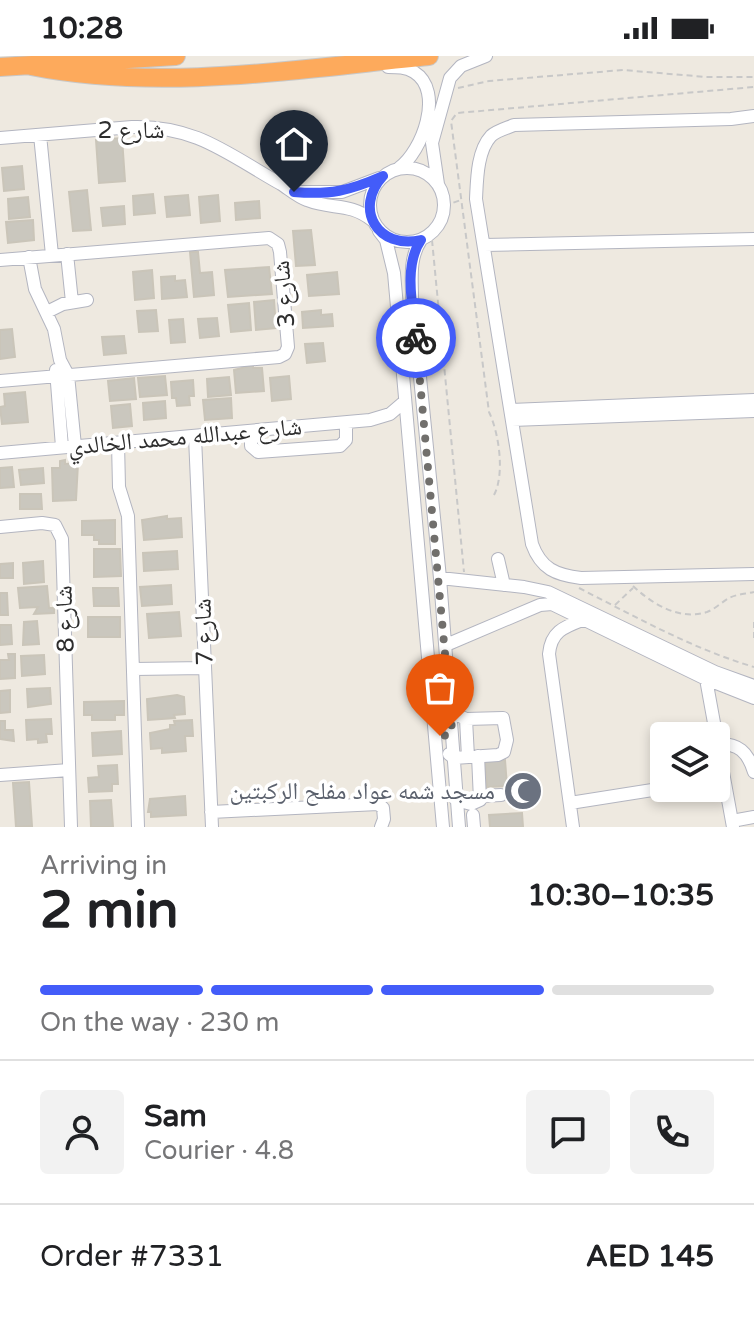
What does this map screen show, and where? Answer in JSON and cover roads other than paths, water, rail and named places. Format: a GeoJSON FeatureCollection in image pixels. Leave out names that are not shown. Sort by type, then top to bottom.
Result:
{"type":"FeatureCollection","features":[{"type":"Feature","properties":{"kind":"highway"},"geometry":{"type":"LineString","coordinates":[[0,67],[176,56]]}},
{"type":"Feature","properties":{"kind":"highway"},"geometry":{"type":"LineString","coordinates":[[31,66],[73,74],[144,78],[429,56]]}},
{"type":"Feature","properties":{"kind":"street"},"geometry":{"type":"LineString","coordinates":[[459,827],[446,645],[412,297],[412,267],[414,253],[425,237],[438,227],[444,206],[432,143],[445,92],[455,71],[468,62],[486,56]]}},
{"type":"Feature","properties":{"kind":"street"},"geometry":{"type":"LineString","coordinates":[[337,65],[405,68],[421,78],[426,86],[429,104],[414,154],[399,168],[383,176],[371,192],[369,211],[386,240],[394,273],[440,825]]}},
{"type":"Feature","properties":{"kind":"street"},"geometry":{"type":"LineString","coordinates":[[754,116],[514,125],[492,134],[485,146],[478,170],[476,199],[532,544],[543,565],[553,573],[581,578],[754,574]]}},
{"type":"Feature","properties":{"kind":"street","name":"شارع 2"},"geometry":{"type":"LineString","coordinates":[[0,138],[150,126],[184,132],[215,144],[316,203],[353,208],[376,226]]}},
{"type":"Feature","properties":{"kind":"street"},"geometry":{"type":"LineString","coordinates":[[40,135],[52,255]]}},
{"type":"Feature","properties":{"kind":"street"},"geometry":{"type":"LineString","coordinates":[[399,168],[417,169],[438,185]]}},
{"type":"Feature","properties":{"kind":"street","name":"شارع 2"},"geometry":{"type":"LineString","coordinates":[[294,192],[330,194],[354,189],[383,176]]}},
{"type":"Feature","properties":{"kind":"street"},"geometry":{"type":"LineString","coordinates":[[376,226],[399,242],[425,237]]}},
{"type":"Feature","properties":{"kind":"street","name":"شارع 3"},"geometry":{"type":"LineString","coordinates":[[0,260],[265,237],[272,239],[280,252],[288,347],[285,354],[279,357],[0,381]]}},
{"type":"Feature","properties":{"kind":"street"},"geometry":{"type":"LineString","coordinates":[[484,245],[754,239]]}},
{"type":"Feature","properties":{"kind":"street"},"geometry":{"type":"LineString","coordinates":[[67,254],[72,302]]}},
{"type":"Feature","properties":{"kind":"street"},"geometry":{"type":"LineString","coordinates":[[29,257],[35,289],[54,329],[62,376],[68,447]]}},
{"type":"Feature","properties":{"kind":"street"},"geometry":{"type":"LineString","coordinates":[[47,312],[87,300]]}},
{"type":"Feature","properties":{"kind":"street"},"geometry":{"type":"LineString","coordinates":[[645,410],[754,400]]}},
{"type":"Feature","properties":{"kind":"street","name":"شارع عبدالله محمد الخالدي"},"geometry":{"type":"LineString","coordinates":[[0,453],[370,420],[390,414],[404,402]]}},
{"type":"Feature","properties":{"kind":"street"},"geometry":{"type":"LineString","coordinates":[[512,415],[645,410],[754,411]]}},
{"type":"Feature","properties":{"kind":"street","name":"شارع عبدالله محمد الخالدي"},"geometry":{"type":"LineString","coordinates":[[370,420],[392,424],[406,435]]}},
{"type":"Feature","properties":{"kind":"street"},"geometry":{"type":"LineString","coordinates":[[251,431],[251,446],[258,452],[340,446],[346,440],[346,423]]}},
{"type":"Feature","properties":{"kind":"street","name":"شارع 7"},"geometry":{"type":"LineString","coordinates":[[195,437],[212,827]]}},
{"type":"Feature","properties":{"kind":"street"},"geometry":{"type":"LineString","coordinates":[[118,443],[119,487],[128,516],[138,827]]}},
{"type":"Feature","properties":{"kind":"street","name":"شارع 8"},"geometry":{"type":"LineString","coordinates":[[0,527],[42,523],[55,525],[62,539],[71,827]]}},
{"type":"Feature","properties":{"kind":"street"},"geometry":{"type":"LineString","coordinates":[[490,583],[494,560],[504,585]]}},
{"type":"Feature","properties":{"kind":"street"},"geometry":{"type":"LineString","coordinates":[[440,578],[548,592],[715,672],[754,686]]}},
{"type":"Feature","properties":{"kind":"street"},"geometry":{"type":"LineString","coordinates":[[446,645],[540,605],[552,604],[706,679],[754,698]]}},
{"type":"Feature","properties":{"kind":"street"},"geometry":{"type":"LineString","coordinates":[[573,827],[549,654],[550,641],[564,628],[585,619]]}},
{"type":"Feature","properties":{"kind":"street"},"geometry":{"type":"LineString","coordinates":[[134,669],[205,668]]}},
{"type":"Feature","properties":{"kind":"street"},"geometry":{"type":"LineString","coordinates":[[706,679],[714,722]]}},
{"type":"Feature","properties":{"kind":"street"},"geometry":{"type":"LineString","coordinates":[[713,718],[716,697],[739,693]]}},
{"type":"Feature","properties":{"kind":"street"},"geometry":{"type":"LineString","coordinates":[[436,760],[445,754],[454,758],[498,755],[507,746],[505,721],[499,717],[466,719],[451,712]]}},
{"type":"Feature","properties":{"kind":"street"},"geometry":{"type":"LineString","coordinates":[[466,719],[481,796]]}},
{"type":"Feature","properties":{"kind":"street"},"geometry":{"type":"LineString","coordinates":[[433,729],[444,737],[452,730]]}},
{"type":"Feature","properties":{"kind":"street"},"geometry":{"type":"LineString","coordinates":[[730,744],[745,752],[754,772]]}},
{"type":"Feature","properties":{"kind":"street"},"geometry":{"type":"LineString","coordinates":[[0,775],[69,770]]}},
{"type":"Feature","properties":{"kind":"street"},"geometry":{"type":"LineString","coordinates":[[570,803],[650,790]]}},
{"type":"Feature","properties":{"kind":"street"},"geometry":{"type":"LineString","coordinates":[[456,800],[474,804],[481,796],[501,795]]}},
{"type":"Feature","properties":{"kind":"street"},"geometry":{"type":"LineString","coordinates":[[726,802],[732,824],[754,817]]}},
{"type":"Feature","properties":{"kind":"street"},"geometry":{"type":"LineString","coordinates":[[211,812],[378,804],[384,813],[381,827]]}},
{"type":"Feature","properties":{"kind":"place","name":"مسجد شمه عواد مفلح الركبتين"},"geometry":{"type":"Point","coordinates":[523,791]}}]}
